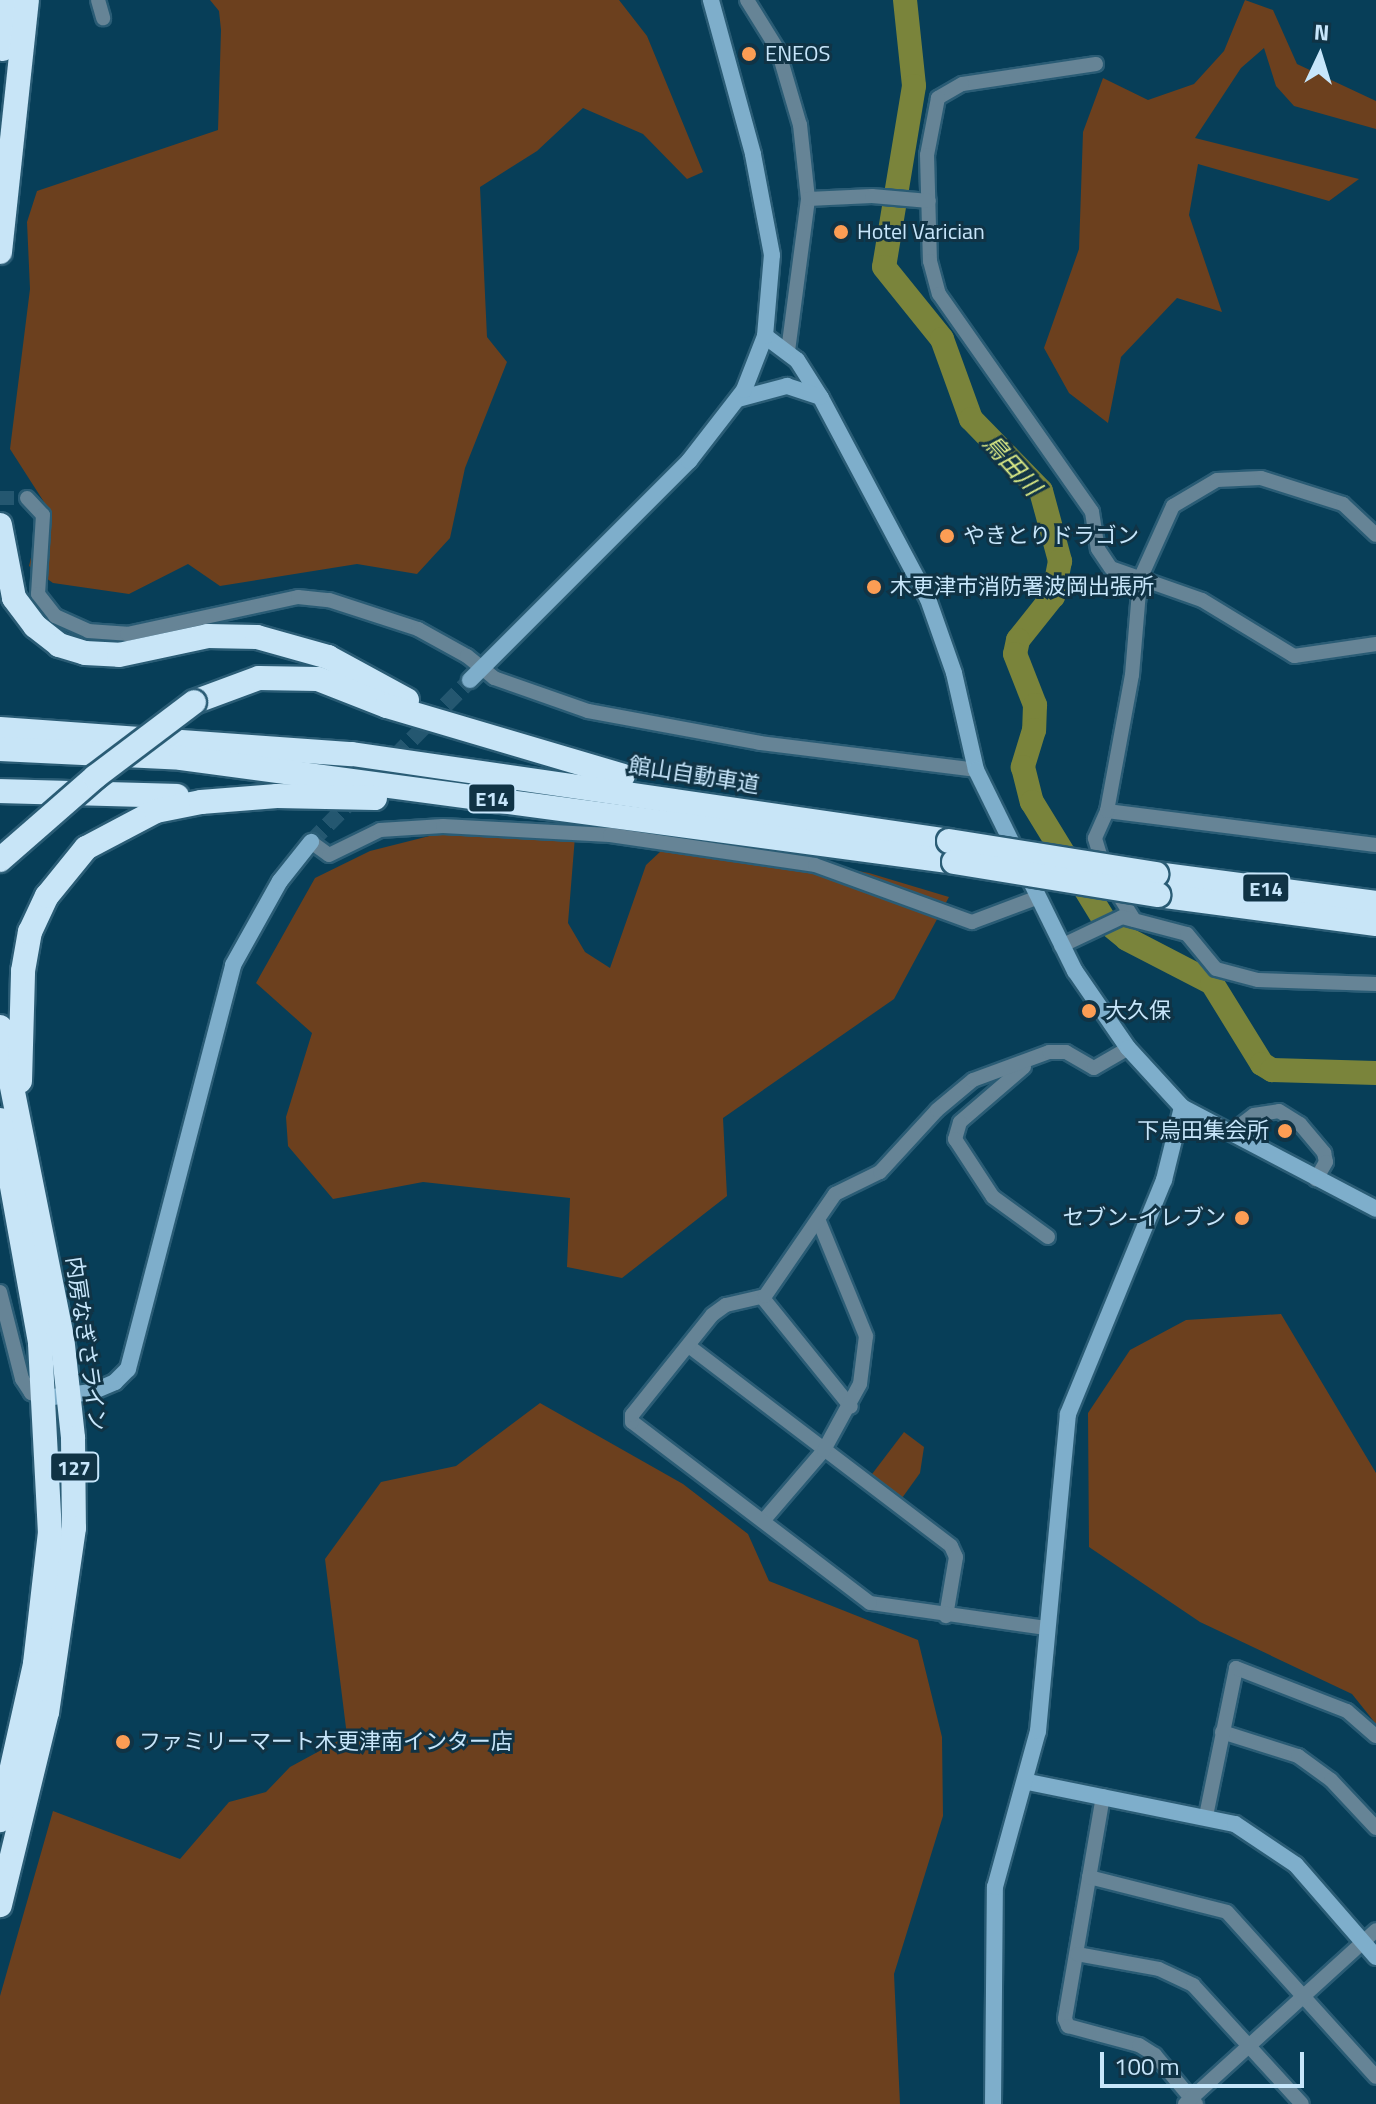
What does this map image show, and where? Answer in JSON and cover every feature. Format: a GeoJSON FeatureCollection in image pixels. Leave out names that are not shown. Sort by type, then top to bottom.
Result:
{"type":"FeatureCollection","features":[{"type":"Feature","properties":{"kind":"highway"},"geometry":{"type":"LineString","coordinates":[[0,76],[10,0]]}},
{"type":"Feature","properties":{"kind":"highway"},"geometry":{"type":"LineString","coordinates":[[0,252],[27,0]]}},
{"type":"Feature","properties":{"kind":"highway"},"geometry":{"type":"LineString","coordinates":[[0,525],[14,598],[35,626],[59,645],[85,653],[119,655],[208,636],[283,643],[328,657],[413,703],[504,742]]}},
{"type":"Feature","properties":{"kind":"highway"},"geometry":{"type":"LineString","coordinates":[[0,860],[95,777],[194,702],[259,678],[318,679],[504,742],[693,793],[918,836]]}},
{"type":"Feature","properties":{"kind":"highway","name":"館山自動車道"},"geometry":{"type":"LineString","coordinates":[[0,729],[31,740],[597,812],[951,852],[1157,884],[1376,924]]}},
{"type":"Feature","properties":{"kind":"highway","name":"館山自動車道"},"geometry":{"type":"LineString","coordinates":[[0,749],[31,740],[352,754],[918,836],[951,852]]}},
{"type":"Feature","properties":{"kind":"highway"},"geometry":{"type":"LineString","coordinates":[[0,791],[277,796],[597,812]]}},
{"type":"Feature","properties":{"kind":"highway"},"geometry":{"type":"LineString","coordinates":[[8,1114],[30,932],[62,875],[86,848],[156,811],[277,796]]}},
{"type":"Feature","properties":{"kind":"highway","name":"館山自動車道"},"geometry":{"type":"LineString","coordinates":[[1157,884],[1376,903]]}},
{"type":"Feature","properties":{"kind":"highway","name":"内房なぎさライン"},"geometry":{"type":"LineString","coordinates":[[0,1027],[8,1114],[45,1398],[50,1532],[43,1614],[0,1820]]}},
{"type":"Feature","properties":{"kind":"highway","name":"内房なぎさライン"},"geometry":{"type":"LineString","coordinates":[[0,1905],[47,1712],[65,1612],[74,1528],[70,1397],[8,1114]]}},
{"type":"Feature","properties":{"kind":"highway"},"geometry":{"type":"LineString","coordinates":[[0,1209],[31,1288]]}},
{"type":"Feature","properties":{"kind":"street"},"geometry":{"type":"LineString","coordinates":[[98,0],[103,18]]}},
{"type":"Feature","properties":{"kind":"street"},"geometry":{"type":"LineString","coordinates":[[475,675],[689,461],[738,399],[765,336],[772,255],[753,154],[711,0]]}},
{"type":"Feature","properties":{"kind":"street"},"geometry":{"type":"LineString","coordinates":[[747,0],[778,50],[800,125],[808,199],[788,351]]}},
{"type":"Feature","properties":{"kind":"street"},"geometry":{"type":"LineString","coordinates":[[1096,64],[948,89],[932,109],[924,200],[930,261],[939,294],[1092,512],[1098,549],[1111,568],[1202,600],[1294,656],[1376,644]]}},
{"type":"Feature","properties":{"kind":"street"},"geometry":{"type":"LineString","coordinates":[[808,199],[872,196],[924,200]]}},
{"type":"Feature","properties":{"kind":"street"},"geometry":{"type":"LineString","coordinates":[[765,336],[788,351],[821,398],[928,599],[954,673],[976,770],[1061,946],[1128,1048],[1182,1107],[1376,1209]]}},
{"type":"Feature","properties":{"kind":"street"},"geometry":{"type":"LineString","coordinates":[[738,399],[787,386],[821,398]]}},
{"type":"Feature","properties":{"kind":"street"},"geometry":{"type":"LineString","coordinates":[[1134,920],[1095,848],[1107,811],[1132,675],[1140,579],[1173,506],[1196,488],[1237,476],[1284,482],[1343,504],[1376,535]]}},
{"type":"Feature","properties":{"kind":"street"},"geometry":{"type":"LineString","coordinates":[[27,498],[43,515],[38,594],[55,616],[88,631],[127,634],[298,597],[329,600],[418,629],[467,656],[475,675],[588,711],[790,747],[976,770]]}},
{"type":"Feature","properties":{"kind":"street"},"geometry":{"type":"LineString","coordinates":[[1107,811],[1376,845]]}},
{"type":"Feature","properties":{"kind":"street"},"geometry":{"type":"LineString","coordinates":[[0,1292],[22,1379],[31,1393],[45,1398],[70,1397],[115,1382],[128,1369],[233,965],[264,906],[311,842],[329,855],[371,832],[443,826],[610,835],[815,865],[972,922],[1036,898]]}},
{"type":"Feature","properties":{"kind":"street"},"geometry":{"type":"LineString","coordinates":[[1061,946],[1122,917],[1187,934],[1216,969],[1258,980],[1376,984]]}},
{"type":"Feature","properties":{"kind":"street"},"geometry":{"type":"LineString","coordinates":[[1046,1628],[870,1603],[632,1422],[665,1369],[690,1347],[726,1305],[762,1297],[835,1194],[880,1172],[973,1080],[1026,1064],[1049,1052],[1066,1052],[1094,1068],[1128,1048]]}},
{"type":"Feature","properties":{"kind":"street"},"geometry":{"type":"LineString","coordinates":[[1026,1064],[960,1122],[955,1139],[993,1197],[1048,1237]]}},
{"type":"Feature","properties":{"kind":"street"},"geometry":{"type":"LineString","coordinates":[[993,2104],[995,1887],[1028,1782],[1068,1414],[1122,1272],[1164,1180],[1182,1107]]}},
{"type":"Feature","properties":{"kind":"street"},"geometry":{"type":"LineString","coordinates":[[1230,1133],[1254,1115],[1279,1111],[1300,1124],[1324,1153],[1326,1162],[1316,1179]]}},
{"type":"Feature","properties":{"kind":"street"},"geometry":{"type":"LineString","coordinates":[[763,1521],[824,1450],[851,1407],[860,1384],[866,1336],[818,1219]]}},
{"type":"Feature","properties":{"kind":"street"},"geometry":{"type":"LineString","coordinates":[[762,1297],[851,1407]]}},
{"type":"Feature","properties":{"kind":"street"},"geometry":{"type":"LineString","coordinates":[[690,1347],[951,1546],[956,1557],[946,1616]]}},
{"type":"Feature","properties":{"kind":"street"},"geometry":{"type":"LineString","coordinates":[[1206,1816],[1236,1668],[1244,1667],[1347,1711],[1376,1736]]}},
{"type":"Feature","properties":{"kind":"street"},"geometry":{"type":"LineString","coordinates":[[1222,1732],[1298,1756],[1331,1780],[1376,1828]]}},
{"type":"Feature","properties":{"kind":"street"},"geometry":{"type":"LineString","coordinates":[[1028,1782],[1235,1824],[1273,1846],[1296,1865],[1376,1957]]}},
{"type":"Feature","properties":{"kind":"street"},"geometry":{"type":"LineString","coordinates":[[1103,1796],[1065,2019],[1068,2026],[1139,2045],[1155,2055],[1190,2102],[1376,1930]]}},
{"type":"Feature","properties":{"kind":"street"},"geometry":{"type":"LineString","coordinates":[[1089,1877],[1227,1912],[1376,2077]]}},
{"type":"Feature","properties":{"kind":"street"},"geometry":{"type":"LineString","coordinates":[[1077,1954],[1159,1969],[1193,1985],[1302,2104]]}},
{"type":"Feature","properties":{"kind":"shaded area"},"geometry":{"type":"Polygon","coordinates":[[[210,0],[619,0],[647,36],[703,172],[687,179],[643,134],[583,108],[537,151],[480,187],[487,337],[507,362],[465,468],[450,538],[417,574],[357,564],[220,586],[188,564],[129,594],[53,583],[29,566],[44,502],[10,449],[30,289],[27,222],[37,191],[218,130],[221,30],[219,11],[210,0]]]}},
{"type":"Feature","properties":{"kind":"shaded area"},"geometry":{"type":"Polygon","coordinates":[[[1245,0],[1273,10],[1297,64],[1376,101],[1376,129],[1294,106],[1276,86],[1264,48],[1241,68],[1195,138],[1359,179],[1329,201],[1198,164],[1189,215],[1222,312],[1177,298],[1121,357],[1108,423],[1069,393],[1044,348],[1079,249],[1083,132],[1103,78],[1148,100],[1194,84],[1224,51],[1245,0]]]}},
{"type":"Feature","properties":{"kind":"shaded area"},"geometry":{"type":"Polygon","coordinates":[[[576,824],[568,923],[585,952],[610,968],[646,865],[677,836],[869,873],[949,897],[894,999],[723,1118],[727,1196],[622,1278],[567,1267],[570,1198],[423,1182],[333,1199],[288,1146],[286,1117],[312,1033],[256,983],[315,878],[370,851],[473,825],[576,824]]]}},
{"type":"Feature","properties":{"kind":"shaded area"},"geometry":{"type":"Polygon","coordinates":[[[1281,1314],[1376,1473],[1376,1724],[1352,1694],[1200,1622],[1089,1547],[1088,1413],[1130,1350],[1186,1320],[1281,1314]]]}},
{"type":"Feature","properties":{"kind":"shaded area"},"geometry":{"type":"Polygon","coordinates":[[[540,1403],[683,1484],[748,1534],[769,1581],[918,1640],[942,1737],[943,1816],[894,1974],[900,2104],[0,2104],[0,1996],[53,1811],[180,1859],[229,1802],[266,1792],[290,1767],[347,1736],[325,1559],[381,1482],[456,1466],[540,1403]]]}},
{"type":"Feature","properties":{"kind":"shaded area"},"geometry":{"type":"Polygon","coordinates":[[[904,1432],[924,1447],[920,1473],[897,1505],[866,1482],[904,1432]]]}},
{"type":"Feature","properties":{"kind":"waterway","name":"鳥田川"},"geometry":{"type":"LineString","coordinates":[[905,0],[914,86],[884,267],[942,339],[971,419],[1041,491],[1060,561],[1053,596],[1018,640],[1015,654],[1035,705],[1034,730],[1023,767],[1032,802],[1105,921],[1127,939],[1212,983],[1262,1064],[1272,1070],[1376,1073]]}},
{"type":"Feature","properties":{"kind":"tunnel"},"geometry":{"type":"LineString","coordinates":[[0,498],[27,498]]}},
{"type":"Feature","properties":{"kind":"tunnel"},"geometry":{"type":"LineString","coordinates":[[311,842],[470,680]]}},
{"type":"Feature","properties":{"kind":"place","name":"ENEOS"},"geometry":{"type":"Point","coordinates":[749,54]}},
{"type":"Feature","properties":{"kind":"place","name":"Hotel Varician"},"geometry":{"type":"Point","coordinates":[841,232]}},
{"type":"Feature","properties":{"kind":"place","name":"やきとりドラゴン"},"geometry":{"type":"Point","coordinates":[947,536]}},
{"type":"Feature","properties":{"kind":"place","name":"木更津市消防署波岡出張所"},"geometry":{"type":"Point","coordinates":[874,587]}},
{"type":"Feature","properties":{"kind":"place","name":"大久保"},"geometry":{"type":"Point","coordinates":[1089,1011]}},
{"type":"Feature","properties":{"kind":"place","name":"下烏田集会所"},"geometry":{"type":"Point","coordinates":[1285,1131]}},
{"type":"Feature","properties":{"kind":"place","name":"セブン-イレブン"},"geometry":{"type":"Point","coordinates":[1242,1218]}},
{"type":"Feature","properties":{"kind":"place","name":"ファミリーマート木更津南インター店"},"geometry":{"type":"Point","coordinates":[123,1742]}}]}
